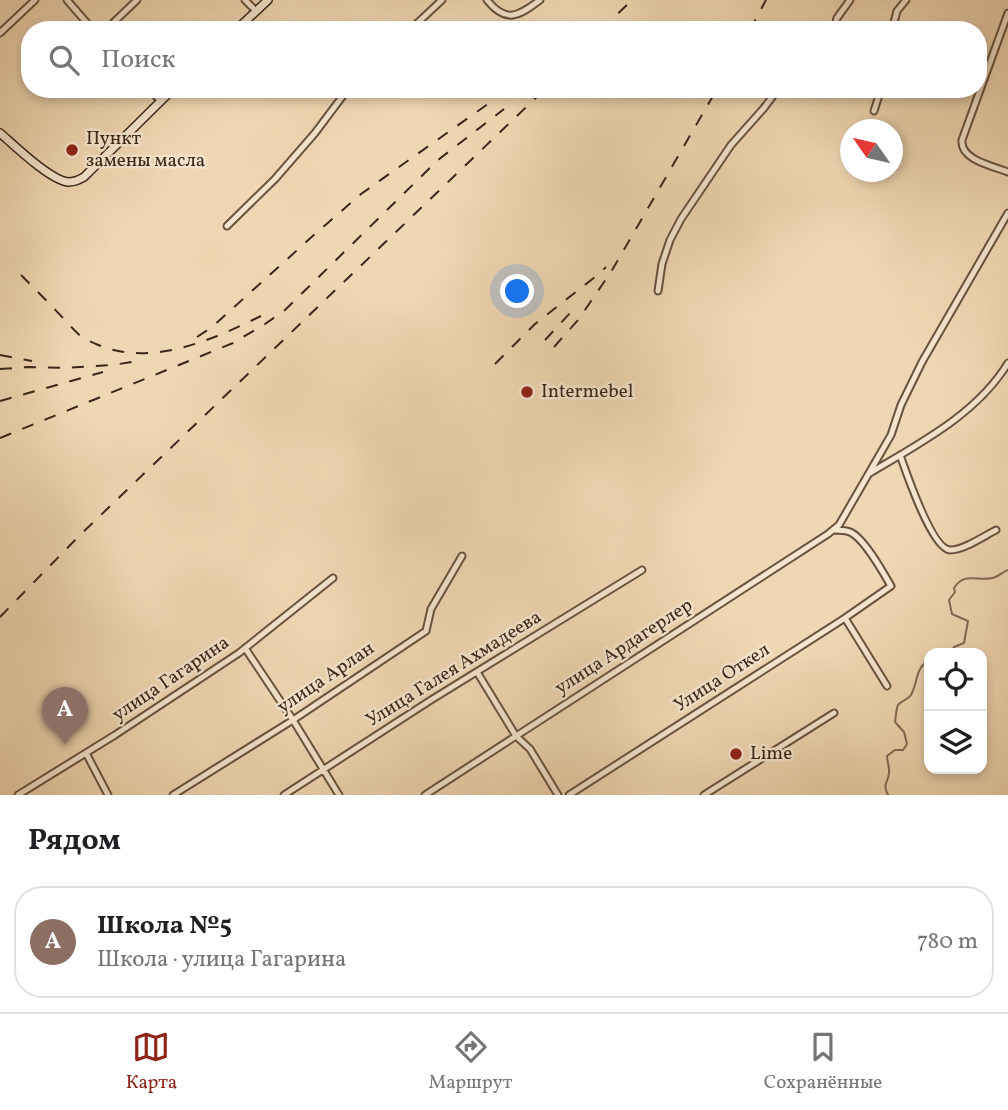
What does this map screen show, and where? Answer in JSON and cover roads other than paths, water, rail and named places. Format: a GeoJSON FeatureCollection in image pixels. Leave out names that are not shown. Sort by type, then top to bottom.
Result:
{"type":"FeatureCollection","features":[{"type":"Feature","properties":{"kind":"main road"},"geometry":{"type":"LineString","coordinates":[[245,21],[268,0]]}},
{"type":"Feature","properties":{"kind":"main road"},"geometry":{"type":"LineString","coordinates":[[0,134],[57,179],[71,182],[84,177],[164,98]]}},
{"type":"Feature","properties":{"kind":"street"},"geometry":{"type":"LineString","coordinates":[[0,33],[36,0]]}},
{"type":"Feature","properties":{"kind":"street"},"geometry":{"type":"LineString","coordinates":[[67,0],[85,21]]}},
{"type":"Feature","properties":{"kind":"street"},"geometry":{"type":"LineString","coordinates":[[115,21],[137,0]]}},
{"type":"Feature","properties":{"kind":"street"},"geometry":{"type":"LineString","coordinates":[[245,0],[256,11]]}},
{"type":"Feature","properties":{"kind":"street"},"geometry":{"type":"LineString","coordinates":[[420,21],[442,0]]}},
{"type":"Feature","properties":{"kind":"street"},"geometry":{"type":"LineString","coordinates":[[486,0],[492,7],[511,16],[522,13],[540,0]]}},
{"type":"Feature","properties":{"kind":"street"},"geometry":{"type":"LineString","coordinates":[[836,21],[850,0]]}},
{"type":"Feature","properties":{"kind":"street"},"geometry":{"type":"LineString","coordinates":[[894,21],[897,11],[906,0]]}},
{"type":"Feature","properties":{"kind":"street"},"geometry":{"type":"LineString","coordinates":[[987,71],[1008,13]]}},
{"type":"Feature","properties":{"kind":"street"},"geometry":{"type":"LineString","coordinates":[[158,98],[161,101]]}},
{"type":"Feature","properties":{"kind":"street"},"geometry":{"type":"LineString","coordinates":[[227,226],[275,179],[341,98]]}},
{"type":"Feature","properties":{"kind":"street"},"geometry":{"type":"LineString","coordinates":[[657,291],[662,264],[681,219],[731,145],[772,98]]}},
{"type":"Feature","properties":{"kind":"street"},"geometry":{"type":"LineString","coordinates":[[874,111],[878,98]]}},
{"type":"Feature","properties":{"kind":"street"},"geometry":{"type":"LineString","coordinates":[[977,98],[961,147],[975,159],[1008,172]]}},
{"type":"Feature","properties":{"kind":"street","name":"улица Ардагерлер"},"geometry":{"type":"LineString","coordinates":[[425,795],[833,530],[891,435],[910,385],[1008,213]]}},
{"type":"Feature","properties":{"kind":"street"},"geometry":{"type":"LineString","coordinates":[[868,474],[948,424],[970,407],[993,386],[1008,363]]}},
{"type":"Feature","properties":{"kind":"street"},"geometry":{"type":"LineString","coordinates":[[900,455],[920,510],[942,546],[949,550],[961,547],[996,530]]}},
{"type":"Feature","properties":{"kind":"street","name":"Улица Откел"},"geometry":{"type":"LineString","coordinates":[[569,795],[891,586],[874,558],[855,535],[844,530],[833,530]]}},
{"type":"Feature","properties":{"kind":"street","name":"улица Арлан"},"geometry":{"type":"LineString","coordinates":[[173,795],[293,720],[426,631],[431,609],[462,556]]}},
{"type":"Feature","properties":{"kind":"street","name":"Улица Галея Ахмадеева"},"geometry":{"type":"LineString","coordinates":[[284,795],[642,570]]}},
{"type":"Feature","properties":{"kind":"street","name":"улица Гагарина"},"geometry":{"type":"LineString","coordinates":[[18,795],[245,648],[333,578]]}},
{"type":"Feature","properties":{"kind":"street"},"geometry":{"type":"LineString","coordinates":[[845,618],[887,686]]}},
{"type":"Feature","properties":{"kind":"street"},"geometry":{"type":"LineString","coordinates":[[245,648],[339,795]]}},
{"type":"Feature","properties":{"kind":"street"},"geometry":{"type":"LineString","coordinates":[[477,672],[516,736],[530,749],[558,795]]}},
{"type":"Feature","properties":{"kind":"street"},"geometry":{"type":"LineString","coordinates":[[704,795],[834,713]]}},
{"type":"Feature","properties":{"kind":"street"},"geometry":{"type":"LineString","coordinates":[[86,753],[108,795]]}},
{"type":"Feature","properties":{"kind":"waterway"},"geometry":{"type":"LineString","coordinates":[[954,648],[964,643],[968,621],[952,614],[949,600],[955,592],[954,588],[967,578],[987,579],[997,577],[1008,570]]}},
{"type":"Feature","properties":{"kind":"waterway"},"geometry":{"type":"LineString","coordinates":[[888,795],[885,786],[889,771],[887,756],[895,750],[903,750],[907,744],[904,732],[895,722],[897,707],[911,695],[924,664]]}},
{"type":"Feature","properties":{"kind":"railway"},"geometry":{"type":"LineString","coordinates":[[610,21],[632,0]]}},
{"type":"Feature","properties":{"kind":"railway"},"geometry":{"type":"LineString","coordinates":[[755,21],[766,0]]}},
{"type":"Feature","properties":{"kind":"railway"},"geometry":{"type":"LineString","coordinates":[[197,337],[212,327],[361,194],[496,98]]}},
{"type":"Feature","properties":{"kind":"railway"},"geometry":{"type":"LineString","coordinates":[[0,617],[80,535],[536,98]]}},
{"type":"Feature","properties":{"kind":"railway"},"geometry":{"type":"LineString","coordinates":[[554,347],[578,320],[611,272],[712,98]]}},
{"type":"Feature","properties":{"kind":"railway"},"geometry":{"type":"LineString","coordinates":[[0,438],[233,343],[265,324],[285,310],[438,160],[504,109]]}},
{"type":"Feature","properties":{"kind":"railway"},"geometry":{"type":"LineString","coordinates":[[495,364],[535,324],[606,267]]}},
{"type":"Feature","properties":{"kind":"railway"},"geometry":{"type":"LineString","coordinates":[[21,275],[79,335],[117,351],[138,353],[180,348],[222,334],[261,316]]}},
{"type":"Feature","properties":{"kind":"railway"},"geometry":{"type":"LineString","coordinates":[[545,340],[571,312]]}},
{"type":"Feature","properties":{"kind":"railway"},"geometry":{"type":"LineString","coordinates":[[0,355],[32,361]]}},
{"type":"Feature","properties":{"kind":"railway"},"geometry":{"type":"LineString","coordinates":[[0,369],[113,365],[143,360]]}},
{"type":"Feature","properties":{"kind":"railway"},"geometry":{"type":"LineString","coordinates":[[0,401],[103,372]]}},
{"type":"Feature","properties":{"kind":"place","name":"Пункт замены масла"},"geometry":{"type":"Point","coordinates":[72,150]}},
{"type":"Feature","properties":{"kind":"place","name":"Intermebel"},"geometry":{"type":"Point","coordinates":[527,392]}},
{"type":"Feature","properties":{"kind":"place","name":"Школа №5"},"geometry":{"type":"Point","coordinates":[65,745]}},
{"type":"Feature","properties":{"kind":"place","name":"Lime"},"geometry":{"type":"Point","coordinates":[736,754]}}]}
